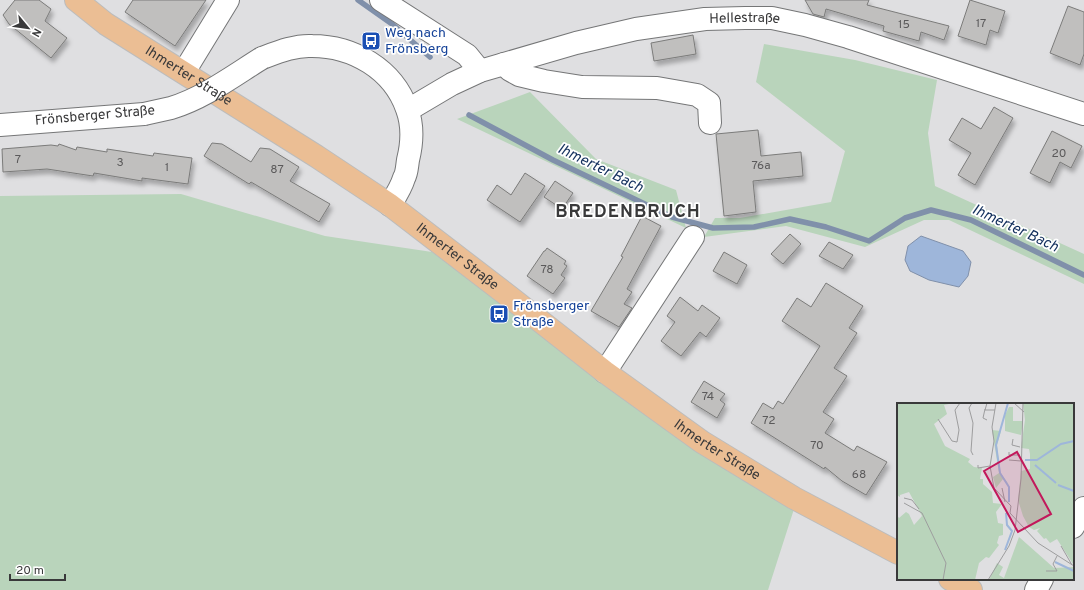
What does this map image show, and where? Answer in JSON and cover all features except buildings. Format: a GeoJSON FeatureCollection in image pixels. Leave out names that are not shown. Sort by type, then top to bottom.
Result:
{"type":"FeatureCollection","features":[{"type":"Feature","properties":{"kind":"main road","name":"Ihmerter Straße"},"geometry":{"type":"LineString","coordinates":[[76,0],[106,24],[184,72],[390,205],[605,372],[702,442],[794,498],[897,552]]}},
{"type":"Feature","properties":{"kind":"main road"},"geometry":{"type":"LineString","coordinates":[[952,580],[971,590]]}},
{"type":"Feature","properties":{"kind":"street"},"geometry":{"type":"LineString","coordinates":[[184,72],[228,0]]}},
{"type":"Feature","properties":{"kind":"street"},"geometry":{"type":"LineString","coordinates":[[381,0],[467,55],[480,71]]}},
{"type":"Feature","properties":{"kind":"street","name":"Hellestraße"},"geometry":{"type":"LineString","coordinates":[[408,110],[452,84],[480,71],[576,43],[636,29],[705,19],[772,18],[805,25],[848,37],[1084,114]]}},
{"type":"Feature","properties":{"kind":"street","name":"Frönsberger Straße"},"geometry":{"type":"LineString","coordinates":[[0,125],[144,114],[172,108],[224,82],[262,58],[288,49],[311,45],[347,50],[363,58],[380,70],[400,94],[408,110],[411,132],[410,153],[405,178],[390,205]]}},
{"type":"Feature","properties":{"kind":"street"},"geometry":{"type":"LineString","coordinates":[[504,64],[510,70],[519,75],[544,82],[582,87],[657,88],[697,95],[709,103],[710,123]]}},
{"type":"Feature","properties":{"kind":"street"},"geometry":{"type":"LineString","coordinates":[[605,372],[693,237]]}},
{"type":"Feature","properties":{"kind":"street"},"geometry":{"type":"LineString","coordinates":[[1074,525],[1084,508]]}},
{"type":"Feature","properties":{"kind":"street"},"geometry":{"type":"LineString","coordinates":[[1036,590],[1041,580]]}},
{"type":"Feature","properties":{"kind":"green space"},"geometry":{"type":"Polygon","coordinates":[[[764,44],[855,60],[937,80],[928,133],[935,186],[1084,254],[1084,284],[949,220],[924,220],[865,247],[786,226],[704,237],[715,218],[740,218],[831,202],[845,151],[756,82],[764,44]]]}},
{"type":"Feature","properties":{"kind":"green space"},"geometry":{"type":"Polygon","coordinates":[[[530,92],[596,159],[676,190],[686,228],[457,119],[530,92]]]}},
{"type":"Feature","properties":{"kind":"green space"},"geometry":{"type":"Polygon","coordinates":[[[181,194],[325,236],[432,252],[587,367],[794,509],[768,590],[0,590],[0,196],[181,194]]]}},
{"type":"Feature","properties":{"kind":"water"},"geometry":{"type":"Polygon","coordinates":[[[921,236],[963,251],[971,262],[968,276],[959,287],[929,280],[910,271],[905,260],[908,246],[921,236]]]}},
{"type":"Feature","properties":{"kind":"waterway","name":"Ihmerter Bach"},"geometry":{"type":"LineString","coordinates":[[358,0],[392,24],[430,57]]}},
{"type":"Feature","properties":{"kind":"waterway","name":"Ihmerter Bach"},"geometry":{"type":"LineString","coordinates":[[469,115],[553,160],[672,217],[713,228],[754,227],[790,219],[826,227],[869,241],[905,218],[931,210],[971,220],[1084,275]]}},
{"type":"Feature","properties":{"kind":"place","name":"Weg nach Frönsberg"},"geometry":{"type":"Point","coordinates":[371,41]}},
{"type":"Feature","properties":{"kind":"place","name":"Frönsberger Straße"},"geometry":{"type":"Point","coordinates":[499,314]}},
{"type":"Feature","properties":{"kind":"district","name":"BREDENBRUCH"},"geometry":{"type":"Point","coordinates":[628,212]}}]}
